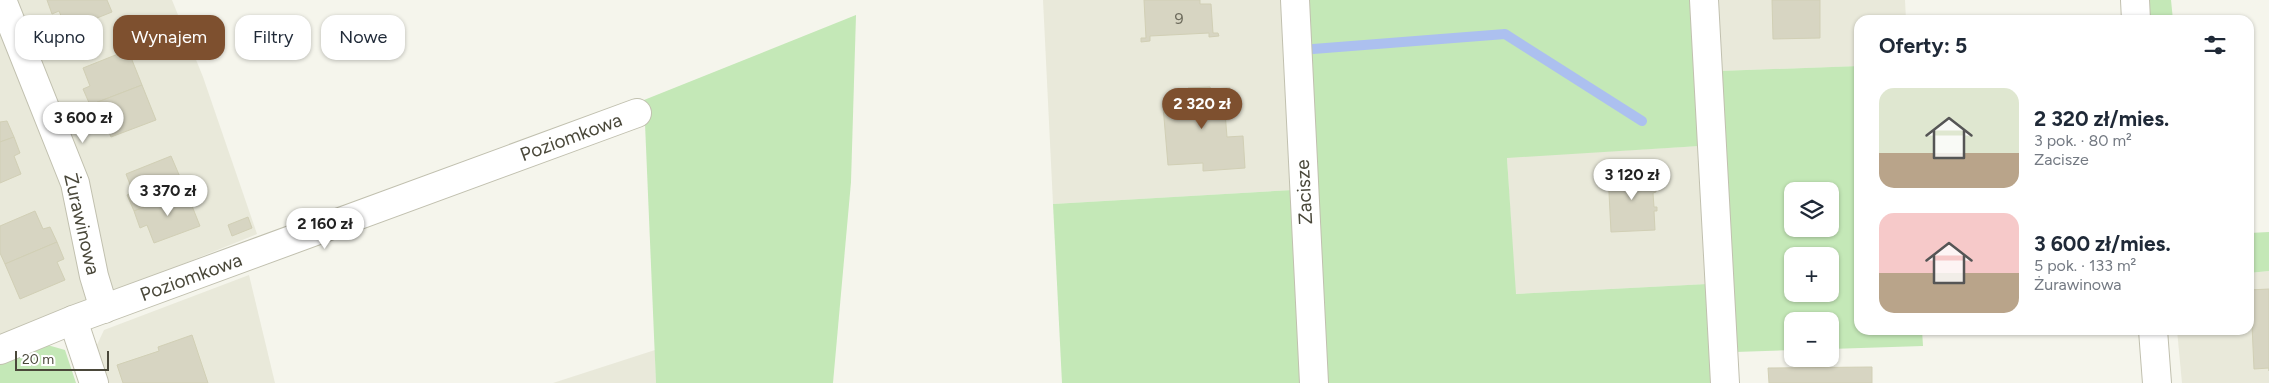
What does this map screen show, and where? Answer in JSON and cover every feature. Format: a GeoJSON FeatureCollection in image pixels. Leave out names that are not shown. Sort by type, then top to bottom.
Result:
{"type":"FeatureCollection","features":[{"type":"Feature","properties":{"kind":"street","name":"Żurawinowa"},"geometry":{"type":"LineString","coordinates":[[2,0],[75,183],[94,276],[104,309]]}},
{"type":"Feature","properties":{"kind":"street","name":"Zacisze"},"geometry":{"type":"LineString","coordinates":[[1295,0],[1314,383]]}},
{"type":"Feature","properties":{"kind":"street"},"geometry":{"type":"LineString","coordinates":[[1704,0],[1725,383]]}},
{"type":"Feature","properties":{"kind":"street"},"geometry":{"type":"LineString","coordinates":[[2135,0],[2136,15]]}},
{"type":"Feature","properties":{"kind":"street","name":"Poziomkowa"},"geometry":{"type":"LineString","coordinates":[[0,350],[73,320],[636,113]]}},
{"type":"Feature","properties":{"kind":"street"},"geometry":{"type":"LineString","coordinates":[[73,320],[94,383]]}},
{"type":"Feature","properties":{"kind":"street"},"geometry":{"type":"LineString","coordinates":[[2153,335],[2157,383]]}},
{"type":"Feature","properties":{"kind":"shaded area"},"geometry":{"type":"Polygon","coordinates":[[[0,0],[172,0],[178,15],[113,15],[113,60],[196,60],[257,234],[0,338],[0,0]]]}},
{"type":"Feature","properties":{"kind":"shaded area"},"geometry":{"type":"Polygon","coordinates":[[[1043,0],[1283,0],[1293,190],[1053,204],[1043,0]]]}},
{"type":"Feature","properties":{"kind":"shaded area"},"geometry":{"type":"Polygon","coordinates":[[[1716,0],[1905,0],[1906,15],[1854,15],[1854,66],[1719,71],[1716,0]]]}},
{"type":"Feature","properties":{"kind":"shaded area"},"geometry":{"type":"Polygon","coordinates":[[[1700,146],[1707,284],[1515,294],[1507,157],[1700,146]]]}},
{"type":"Feature","properties":{"kind":"shaded area"},"geometry":{"type":"Polygon","coordinates":[[[2269,271],[2269,383],[2182,383],[2177,335],[2254,335],[2254,272],[2269,271]]]}},
{"type":"Feature","properties":{"kind":"shaded area"},"geometry":{"type":"Polygon","coordinates":[[[249,275],[275,383],[107,383],[96,347],[104,330],[249,275]]]}},
{"type":"Feature","properties":{"kind":"shaded area"},"geometry":{"type":"Polygon","coordinates":[[[655,350],[656,383],[553,383],[655,350]]]}},
{"type":"Feature","properties":{"kind":"green space"},"geometry":{"type":"Polygon","coordinates":[[[1305,0],[1693,0],[1700,146],[1507,158],[1516,294],[1707,284],[1713,383],[1324,383],[1305,0]]]}},
{"type":"Feature","properties":{"kind":"green space"},"geometry":{"type":"Polygon","coordinates":[[[2146,0],[2171,0],[2172,15],[2148,15],[2146,0]]]}},
{"type":"Feature","properties":{"kind":"green space"},"geometry":{"type":"Polygon","coordinates":[[[856,15],[851,182],[833,383],[656,383],[644,100],[856,15]]]}},
{"type":"Feature","properties":{"kind":"green space"},"geometry":{"type":"Polygon","coordinates":[[[1854,66],[1854,335],[1922,335],[1923,346],[1839,349],[1839,312],[1784,312],[1784,350],[1735,352],[1719,71],[1854,66]]]}},
{"type":"Feature","properties":{"kind":"green space"},"geometry":{"type":"Polygon","coordinates":[[[1293,190],[1302,383],[1062,383],[1053,204],[1293,190]]]}},
{"type":"Feature","properties":{"kind":"green space"},"geometry":{"type":"Polygon","coordinates":[[[2269,232],[2269,271],[2254,272],[2254,233],[2269,232]]]}},
{"type":"Feature","properties":{"kind":"green space"},"geometry":{"type":"Polygon","coordinates":[[[44,344],[65,350],[76,383],[0,383],[0,361],[44,344]]]}},
{"type":"Feature","properties":{"kind":"building"},"geometry":{"type":"Polygon","coordinates":[[[47,0],[107,0],[112,12],[103,16],[61,15],[59,11],[52,14],[47,0]]]}},
{"type":"Feature","properties":{"kind":"building"},"geometry":{"type":"Polygon","coordinates":[[[1144,0],[1200,0],[1200,4],[1211,4],[1213,33],[1218,33],[1219,36],[1209,37],[1209,33],[1150,36],[1150,41],[1141,42],[1141,38],[1146,38],[1144,0]]]}},
{"type":"Feature","properties":{"kind":"building"},"geometry":{"type":"Polygon","coordinates":[[[1772,0],[1820,0],[1820,38],[1773,39],[1772,0]]]}},
{"type":"Feature","properties":{"kind":"building"},"geometry":{"type":"Polygon","coordinates":[[[113,56],[113,60],[132,60],[142,85],[90,105],[83,89],[90,86],[83,68],[113,56]]]}},
{"type":"Feature","properties":{"kind":"building"},"geometry":{"type":"Polygon","coordinates":[[[142,85],[156,120],[111,137],[103,119],[97,122],[90,105],[142,85]]]}},
{"type":"Feature","properties":{"kind":"building"},"geometry":{"type":"Polygon","coordinates":[[[1210,87],[1211,89],[1230,88],[1232,112],[1225,112],[1227,137],[1243,136],[1245,168],[1203,171],[1203,163],[1168,165],[1163,106],[1174,92],[1188,91],[1188,88],[1210,87]]]}},
{"type":"Feature","properties":{"kind":"building"},"geometry":{"type":"Polygon","coordinates":[[[7,121],[14,137],[0,142],[0,122],[7,121]]]}},
{"type":"Feature","properties":{"kind":"building"},"geometry":{"type":"Polygon","coordinates":[[[14,137],[20,153],[14,156],[21,174],[0,183],[0,142],[14,137]]]}},
{"type":"Feature","properties":{"kind":"building"},"geometry":{"type":"Polygon","coordinates":[[[171,156],[186,191],[134,211],[127,195],[133,192],[126,174],[171,156]]]}},
{"type":"Feature","properties":{"kind":"building"},"geometry":{"type":"Polygon","coordinates":[[[1652,171],[1653,189],[1656,189],[1656,192],[1653,193],[1654,207],[1657,207],[1657,211],[1654,211],[1655,230],[1611,232],[1608,173],[1652,171]]]}},
{"type":"Feature","properties":{"kind":"building"},"geometry":{"type":"Polygon","coordinates":[[[186,191],[200,226],[154,243],[147,225],[140,228],[134,211],[186,191]]]}},
{"type":"Feature","properties":{"kind":"building"},"geometry":{"type":"Polygon","coordinates":[[[35,211],[43,229],[50,227],[57,242],[5,264],[0,253],[0,226],[35,211]]]}},
{"type":"Feature","properties":{"kind":"building"},"geometry":{"type":"Polygon","coordinates":[[[248,217],[252,228],[232,236],[228,225],[248,217]]]}},
{"type":"Feature","properties":{"kind":"building"},"geometry":{"type":"Polygon","coordinates":[[[57,242],[64,259],[57,262],[65,280],[20,299],[5,264],[57,242]]]}},
{"type":"Feature","properties":{"kind":"building"},"geometry":{"type":"Polygon","coordinates":[[[2269,289],[2269,368],[2254,369],[2252,335],[2254,335],[2254,290],[2269,289]]]}},
{"type":"Feature","properties":{"kind":"building"},"geometry":{"type":"Polygon","coordinates":[[[192,335],[208,383],[123,383],[117,365],[159,351],[158,347],[192,335]]]}},
{"type":"Feature","properties":{"kind":"building"},"geometry":{"type":"Polygon","coordinates":[[[1872,367],[1872,383],[1769,383],[1768,368],[1872,367]]]}},
{"type":"Feature","properties":{"kind":"waterway"},"geometry":{"type":"LineString","coordinates":[[1313,49],[1505,34],[1642,121]]}}]}
